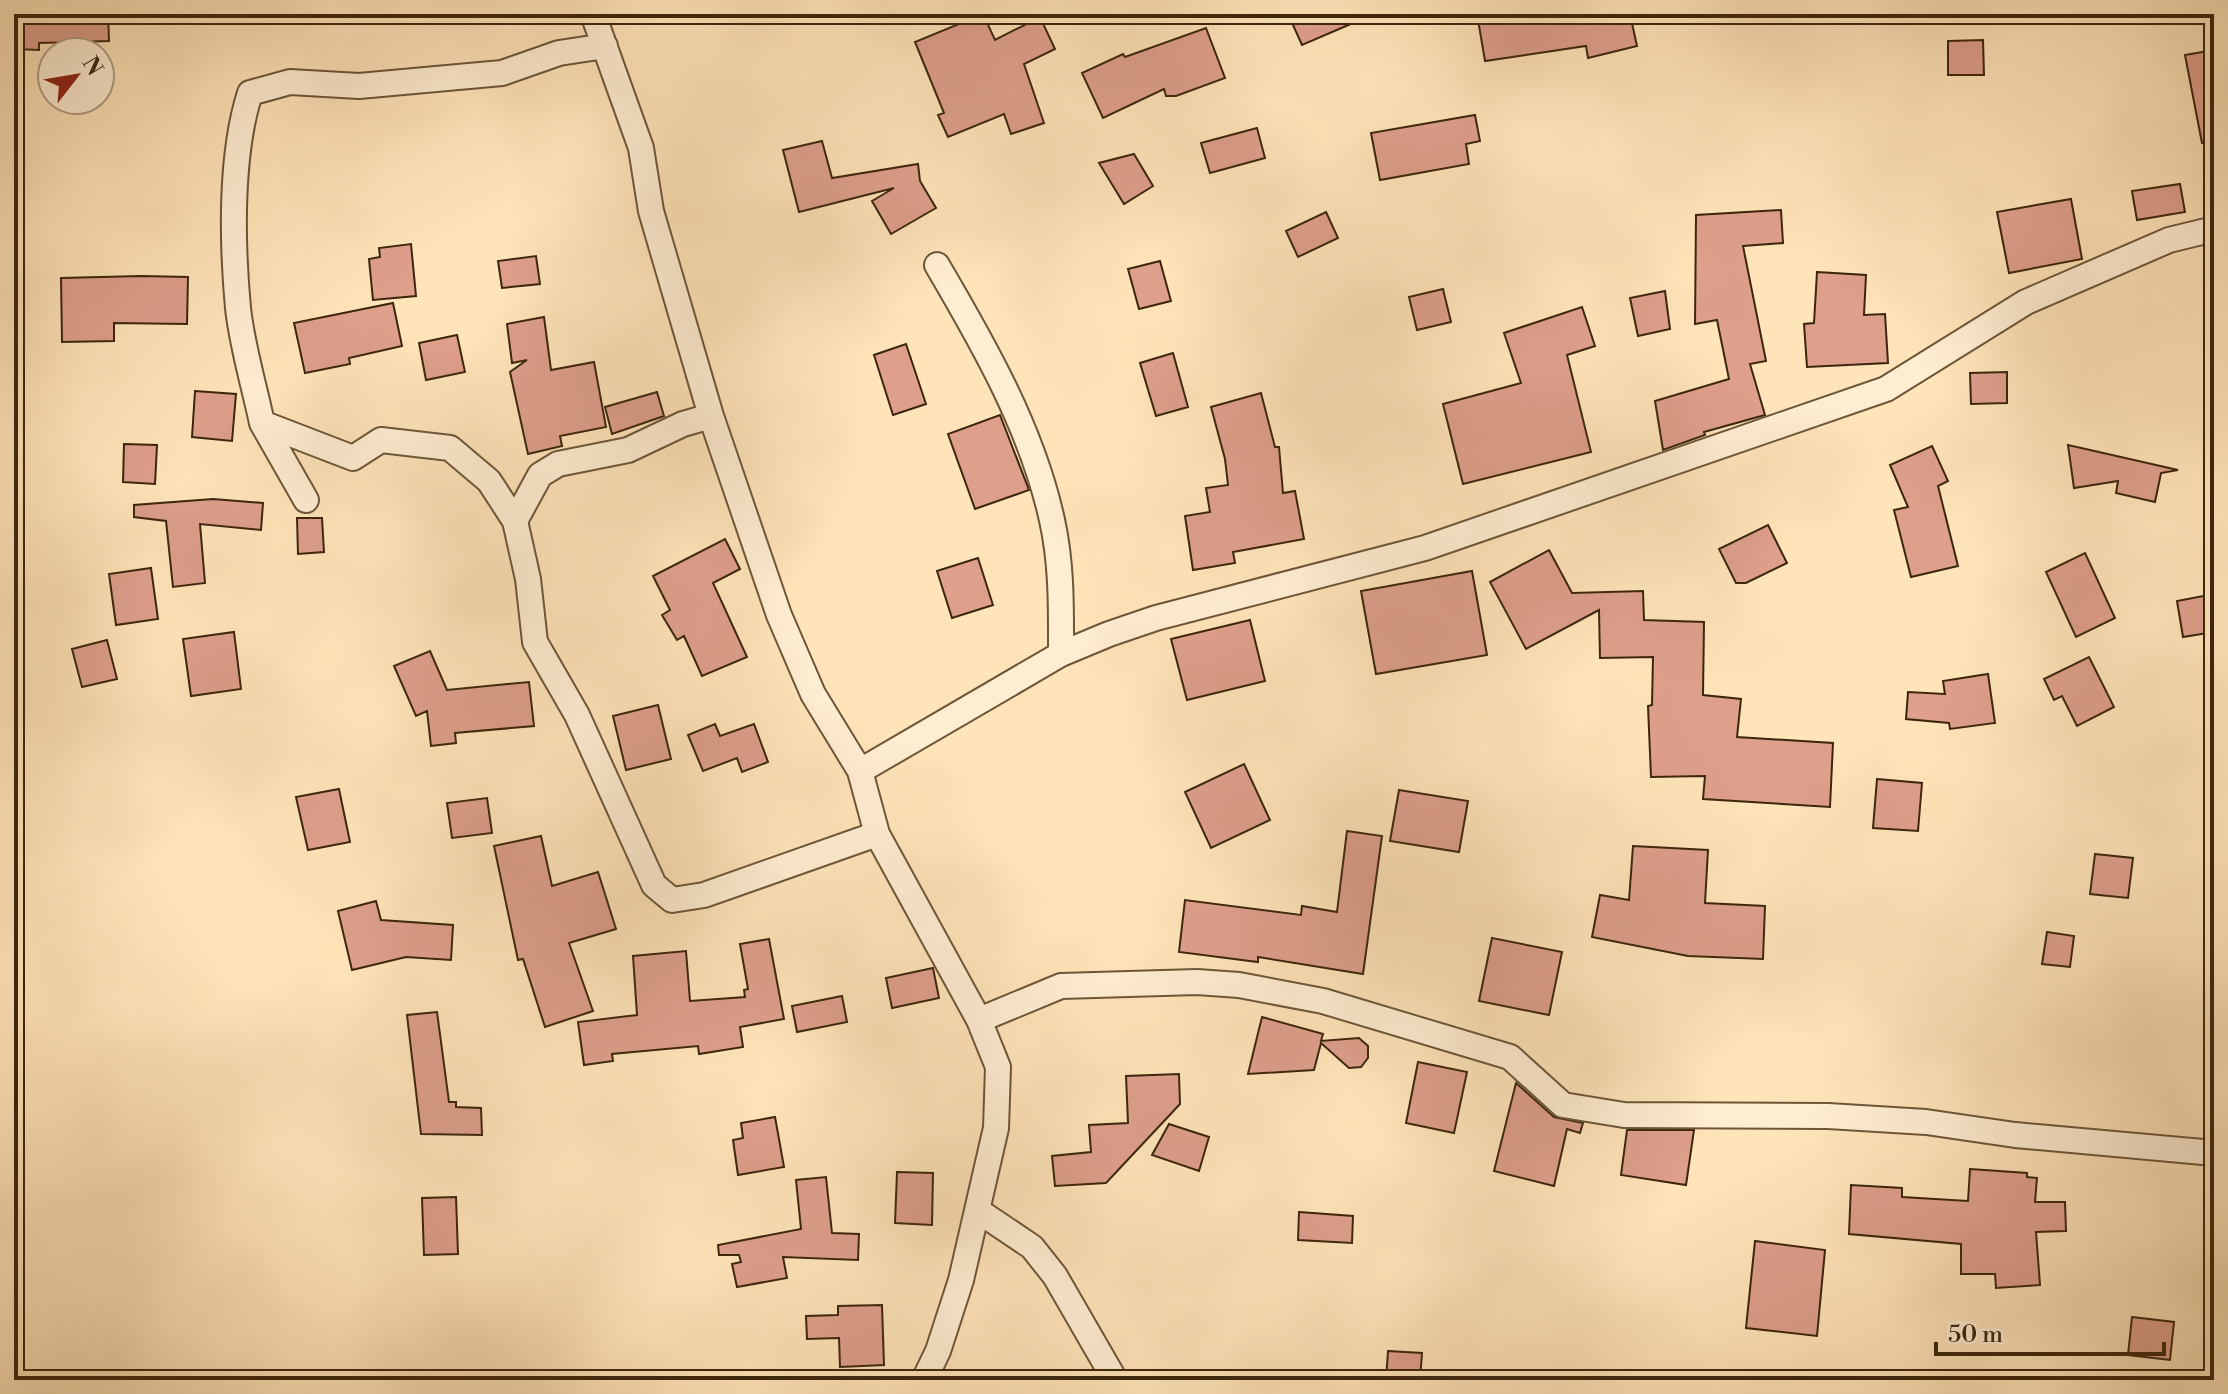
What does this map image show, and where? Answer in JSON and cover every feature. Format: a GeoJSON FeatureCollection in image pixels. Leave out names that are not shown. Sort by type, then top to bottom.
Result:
{"type":"FeatureCollection","features":[{"type":"Feature","properties":{"kind":"street"},"geometry":{"type":"LineString","coordinates":[[593,14],[641,148],[651,211],[711,416],[779,615],[813,694],[860,771],[877,834],[979,1020],[998,1067],[999,1097],[961,1280],[938,1351],[924,1380]]}},
{"type":"Feature","properties":{"kind":"street"},"geometry":{"type":"LineString","coordinates":[[306,500],[262,423],[238,309],[236,213],[240,126],[250,93],[290,82],[359,86],[502,73],[559,53],[605,46]]}},
{"type":"Feature","properties":{"kind":"street"},"geometry":{"type":"LineString","coordinates":[[860,771],[1061,654],[1156,618],[1425,548],[1886,389],[2026,302],[2169,240],[2214,229]]}},
{"type":"Feature","properties":{"kind":"street"},"geometry":{"type":"LineString","coordinates":[[937,265],[1002,381],[1052,519],[1061,578],[1061,654]]}},
{"type":"Feature","properties":{"kind":"street"},"geometry":{"type":"LineString","coordinates":[[515,521],[540,475],[558,464],[628,450],[711,416]]}},
{"type":"Feature","properties":{"kind":"street"},"geometry":{"type":"LineString","coordinates":[[262,423],[353,458],[381,440],[450,448],[489,481],[515,521],[528,579],[529,610],[535,642],[577,715],[654,885],[672,900],[704,895],[877,834]]}},
{"type":"Feature","properties":{"kind":"street"},"geometry":{"type":"LineString","coordinates":[[979,1020],[1061,986],[1197,982],[1239,985],[1323,1001],[1510,1057],[1563,1105],[1624,1115],[1828,1116],[1926,1122],[2015,1135],[2214,1153]]}},
{"type":"Feature","properties":{"kind":"street"},"geometry":{"type":"LineString","coordinates":[[977,1210],[1032,1247],[1055,1276],[1115,1380]]}},
{"type":"Feature","properties":{"kind":"building"},"geometry":{"type":"Polygon","coordinates":[[[14,14],[108,14],[109,36],[36,36],[36,50],[14,49],[14,14]]]}},
{"type":"Feature","properties":{"kind":"building"},"geometry":{"type":"Polygon","coordinates":[[[983,14],[995,40],[1040,17],[1055,49],[1024,64],[1044,123],[1011,134],[1004,114],[948,137],[938,115],[944,113],[915,42],[983,14]]]}},
{"type":"Feature","properties":{"kind":"building"},"geometry":{"type":"Polygon","coordinates":[[[1288,14],[1374,14],[1302,45],[1288,14]]]}},
{"type":"Feature","properties":{"kind":"building"},"geometry":{"type":"Polygon","coordinates":[[[1477,14],[1630,14],[1637,46],[1588,58],[1586,46],[1485,61],[1477,14]]]}},
{"type":"Feature","properties":{"kind":"building"},"geometry":{"type":"Polygon","coordinates":[[[1206,28],[1225,78],[1176,96],[1166,96],[1164,89],[1103,118],[1082,73],[1123,54],[1125,57],[1206,28]]]}},
{"type":"Feature","properties":{"kind":"building"},"geometry":{"type":"Polygon","coordinates":[[[1983,40],[1984,75],[1948,75],[1948,41],[1983,40]]]}},
{"type":"Feature","properties":{"kind":"building"},"geometry":{"type":"Polygon","coordinates":[[[2214,50],[2214,141],[2202,143],[2185,55],[2214,50]]]}},
{"type":"Feature","properties":{"kind":"building"},"geometry":{"type":"Polygon","coordinates":[[[1475,115],[1480,141],[1466,144],[1469,164],[1380,180],[1371,133],[1475,115]]]}},
{"type":"Feature","properties":{"kind":"building"},"geometry":{"type":"Polygon","coordinates":[[[1257,128],[1265,158],[1210,173],[1201,143],[1257,128]]]}},
{"type":"Feature","properties":{"kind":"building"},"geometry":{"type":"Polygon","coordinates":[[[822,141],[832,178],[918,164],[920,181],[936,208],[891,234],[872,201],[894,188],[799,212],[783,150],[822,141]]]}},
{"type":"Feature","properties":{"kind":"building"},"geometry":{"type":"Polygon","coordinates":[[[1134,154],[1153,186],[1124,204],[1099,163],[1134,154]]]}},
{"type":"Feature","properties":{"kind":"building"},"geometry":{"type":"Polygon","coordinates":[[[2180,184],[2185,212],[2137,220],[2132,191],[2180,184]]]}},
{"type":"Feature","properties":{"kind":"building"},"geometry":{"type":"Polygon","coordinates":[[[2071,199],[2082,259],[2009,273],[1997,212],[2071,199]]]}},
{"type":"Feature","properties":{"kind":"building"},"geometry":{"type":"Polygon","coordinates":[[[1781,210],[1783,243],[1743,246],[1766,361],[1750,364],[1765,415],[1704,432],[1705,435],[1663,450],[1655,401],[1729,379],[1717,320],[1695,324],[1696,215],[1781,210]]]}},
{"type":"Feature","properties":{"kind":"building"},"geometry":{"type":"Polygon","coordinates":[[[1326,212],[1338,238],[1298,257],[1286,231],[1326,212]]]}},
{"type":"Feature","properties":{"kind":"building"},"geometry":{"type":"Polygon","coordinates":[[[411,244],[416,296],[373,300],[369,259],[380,257],[379,248],[411,244]]]}},
{"type":"Feature","properties":{"kind":"building"},"geometry":{"type":"Polygon","coordinates":[[[536,256],[540,284],[502,288],[498,261],[536,256]]]}},
{"type":"Feature","properties":{"kind":"building"},"geometry":{"type":"Polygon","coordinates":[[[1160,261],[1171,301],[1139,309],[1128,269],[1160,261]]]}},
{"type":"Feature","properties":{"kind":"building"},"geometry":{"type":"Polygon","coordinates":[[[1817,272],[1866,275],[1864,315],[1885,314],[1888,363],[1807,367],[1804,324],[1814,323],[1817,272]]]}},
{"type":"Feature","properties":{"kind":"building"},"geometry":{"type":"Polygon","coordinates":[[[188,277],[187,324],[114,323],[114,341],[62,342],[61,278],[188,277]]]}},
{"type":"Feature","properties":{"kind":"building"},"geometry":{"type":"Polygon","coordinates":[[[1443,289],[1451,322],[1417,330],[1409,297],[1443,289]]]}},
{"type":"Feature","properties":{"kind":"building"},"geometry":{"type":"Polygon","coordinates":[[[1665,291],[1670,329],[1638,336],[1630,298],[1665,291]]]}},
{"type":"Feature","properties":{"kind":"building"},"geometry":{"type":"Polygon","coordinates":[[[393,303],[402,346],[349,358],[350,364],[305,373],[294,323],[393,303]]]}},
{"type":"Feature","properties":{"kind":"building"},"geometry":{"type":"Polygon","coordinates":[[[1582,307],[1595,346],[1567,355],[1591,452],[1463,484],[1443,404],[1521,383],[1504,333],[1582,307]]]}},
{"type":"Feature","properties":{"kind":"building"},"geometry":{"type":"Polygon","coordinates":[[[544,317],[551,370],[594,362],[606,427],[560,436],[562,446],[528,454],[510,372],[527,360],[512,363],[507,324],[544,317]]]}},
{"type":"Feature","properties":{"kind":"building"},"geometry":{"type":"Polygon","coordinates":[[[457,335],[465,372],[426,380],[419,343],[457,335]]]}},
{"type":"Feature","properties":{"kind":"building"},"geometry":{"type":"Polygon","coordinates":[[[906,344],[926,404],[893,415],[874,355],[906,344]]]}},
{"type":"Feature","properties":{"kind":"building"},"geometry":{"type":"Polygon","coordinates":[[[1173,353],[1188,407],[1156,416],[1140,363],[1173,353]]]}},
{"type":"Feature","properties":{"kind":"building"},"geometry":{"type":"Polygon","coordinates":[[[2007,372],[2007,403],[1971,404],[1970,373],[2007,372]]]}},
{"type":"Feature","properties":{"kind":"building"},"geometry":{"type":"Polygon","coordinates":[[[195,391],[236,394],[232,441],[192,437],[195,391]]]}},
{"type":"Feature","properties":{"kind":"building"},"geometry":{"type":"Polygon","coordinates":[[[657,392],[664,416],[612,434],[605,407],[657,392]]]}},
{"type":"Feature","properties":{"kind":"building"},"geometry":{"type":"Polygon","coordinates":[[[1261,393],[1275,447],[1279,447],[1283,493],[1295,491],[1304,539],[1233,552],[1235,563],[1193,570],[1185,516],[1210,512],[1206,488],[1228,485],[1225,459],[1211,407],[1261,393]]]}},
{"type":"Feature","properties":{"kind":"building"},"geometry":{"type":"Polygon","coordinates":[[[1000,415],[1029,490],[975,509],[948,434],[1000,415]]]}},
{"type":"Feature","properties":{"kind":"building"},"geometry":{"type":"Polygon","coordinates":[[[124,444],[157,445],[155,484],[123,482],[124,444]]]}},
{"type":"Feature","properties":{"kind":"building"},"geometry":{"type":"Polygon","coordinates":[[[2068,445],[2178,470],[2161,473],[2155,502],[2116,493],[2118,481],[2074,488],[2068,445]]]}},
{"type":"Feature","properties":{"kind":"building"},"geometry":{"type":"Polygon","coordinates":[[[1932,446],[1948,481],[1938,486],[1958,566],[1911,577],[1894,510],[1908,507],[1890,465],[1932,446]]]}},
{"type":"Feature","properties":{"kind":"building"},"geometry":{"type":"Polygon","coordinates":[[[213,499],[263,503],[261,530],[200,524],[205,583],[173,587],[166,521],[134,517],[134,505],[213,499]]]}},
{"type":"Feature","properties":{"kind":"building"},"geometry":{"type":"Polygon","coordinates":[[[297,518],[322,518],[324,552],[298,554],[297,518]]]}},
{"type":"Feature","properties":{"kind":"building"},"geometry":{"type":"Polygon","coordinates":[[[1768,525],[1787,563],[1746,583],[1736,583],[1719,549],[1768,525]]]}},
{"type":"Feature","properties":{"kind":"building"},"geometry":{"type":"Polygon","coordinates":[[[725,539],[740,569],[713,583],[747,657],[702,676],[684,636],[677,640],[662,615],[670,610],[653,576],[725,539]]]}},
{"type":"Feature","properties":{"kind":"building"},"geometry":{"type":"Polygon","coordinates":[[[1549,550],[1572,593],[1643,591],[1644,620],[1704,622],[1703,695],[1741,699],[1737,737],[1833,743],[1830,807],[1703,799],[1705,776],[1651,777],[1648,706],[1652,705],[1653,657],[1600,658],[1599,610],[1526,649],[1490,582],[1549,550]]]}},
{"type":"Feature","properties":{"kind":"building"},"geometry":{"type":"Polygon","coordinates":[[[2085,553],[2115,618],[2076,637],[2046,572],[2085,553]]]}},
{"type":"Feature","properties":{"kind":"building"},"geometry":{"type":"Polygon","coordinates":[[[978,558],[993,605],[952,618],[937,571],[978,558]]]}},
{"type":"Feature","properties":{"kind":"building"},"geometry":{"type":"Polygon","coordinates":[[[151,568],[158,619],[116,625],[109,574],[151,568]]]}},
{"type":"Feature","properties":{"kind":"building"},"geometry":{"type":"Polygon","coordinates":[[[1472,571],[1487,655],[1376,674],[1361,591],[1472,571]]]}},
{"type":"Feature","properties":{"kind":"building"},"geometry":{"type":"Polygon","coordinates":[[[2214,594],[2214,632],[2183,637],[2177,601],[2214,594]]]}},
{"type":"Feature","properties":{"kind":"building"},"geometry":{"type":"Polygon","coordinates":[[[1250,620],[1265,681],[1187,700],[1171,639],[1250,620]]]}},
{"type":"Feature","properties":{"kind":"building"},"geometry":{"type":"Polygon","coordinates":[[[234,632],[241,689],[191,696],[183,639],[234,632]]]}},
{"type":"Feature","properties":{"kind":"building"},"geometry":{"type":"Polygon","coordinates":[[[107,640],[117,679],[82,687],[72,649],[107,640]]]}},
{"type":"Feature","properties":{"kind":"building"},"geometry":{"type":"Polygon","coordinates":[[[430,651],[447,690],[529,682],[534,726],[455,733],[456,743],[431,746],[427,711],[416,716],[394,666],[430,651]]]}},
{"type":"Feature","properties":{"kind":"building"},"geometry":{"type":"Polygon","coordinates":[[[2089,657],[2114,707],[2077,726],[2062,696],[2054,700],[2044,679],[2089,657]]]}},
{"type":"Feature","properties":{"kind":"building"},"geometry":{"type":"Polygon","coordinates":[[[1988,674],[1995,723],[1950,729],[1949,723],[1906,719],[1908,692],[1945,694],[1943,681],[1988,674]]]}},
{"type":"Feature","properties":{"kind":"building"},"geometry":{"type":"Polygon","coordinates":[[[658,705],[671,759],[626,770],[613,716],[658,705]]]}},
{"type":"Feature","properties":{"kind":"building"},"geometry":{"type":"Polygon","coordinates":[[[715,724],[720,736],[754,724],[768,762],[742,772],[737,758],[703,771],[688,735],[715,724]]]}},
{"type":"Feature","properties":{"kind":"building"},"geometry":{"type":"Polygon","coordinates":[[[1244,764],[1270,820],[1211,848],[1185,792],[1244,764]]]}},
{"type":"Feature","properties":{"kind":"building"},"geometry":{"type":"Polygon","coordinates":[[[1877,779],[1922,783],[1918,831],[1873,828],[1877,779]]]}},
{"type":"Feature","properties":{"kind":"building"},"geometry":{"type":"Polygon","coordinates":[[[339,789],[350,842],[308,850],[296,797],[339,789]]]}},
{"type":"Feature","properties":{"kind":"building"},"geometry":{"type":"Polygon","coordinates":[[[1399,790],[1468,801],[1459,852],[1390,841],[1399,790]]]}},
{"type":"Feature","properties":{"kind":"building"},"geometry":{"type":"Polygon","coordinates":[[[487,798],[492,833],[452,838],[447,803],[487,798]]]}},
{"type":"Feature","properties":{"kind":"building"},"geometry":{"type":"Polygon","coordinates":[[[1347,831],[1382,836],[1363,974],[1258,957],[1258,962],[1179,952],[1185,900],[1301,915],[1302,906],[1337,912],[1347,831]]]}},
{"type":"Feature","properties":{"kind":"building"},"geometry":{"type":"Polygon","coordinates":[[[541,836],[552,886],[598,872],[616,929],[569,943],[593,1011],[545,1027],[523,959],[518,960],[494,846],[541,836]]]}},
{"type":"Feature","properties":{"kind":"building"},"geometry":{"type":"Polygon","coordinates":[[[1633,846],[1708,850],[1705,903],[1765,906],[1763,959],[1688,956],[1592,937],[1600,895],[1629,900],[1633,846]]]}},
{"type":"Feature","properties":{"kind":"building"},"geometry":{"type":"Polygon","coordinates":[[[2095,854],[2133,858],[2128,898],[2090,894],[2095,854]]]}},
{"type":"Feature","properties":{"kind":"building"},"geometry":{"type":"Polygon","coordinates":[[[376,901],[381,920],[453,925],[451,960],[406,957],[352,970],[338,911],[376,901]]]}},
{"type":"Feature","properties":{"kind":"building"},"geometry":{"type":"Polygon","coordinates":[[[2047,932],[2074,936],[2070,967],[2042,964],[2047,932]]]}},
{"type":"Feature","properties":{"kind":"building"},"geometry":{"type":"Polygon","coordinates":[[[1492,938],[1562,952],[1549,1015],[1479,1001],[1492,938]]]}},
{"type":"Feature","properties":{"kind":"building"},"geometry":{"type":"Polygon","coordinates":[[[769,939],[784,1019],[740,1027],[743,1047],[699,1054],[698,1046],[612,1054],[613,1061],[584,1065],[578,1022],[637,1015],[633,956],[686,951],[690,1001],[745,997],[744,990],[748,989],[740,944],[769,939]]]}},
{"type":"Feature","properties":{"kind":"building"},"geometry":{"type":"Polygon","coordinates":[[[933,968],[939,998],[892,1008],[886,978],[933,968]]]}},
{"type":"Feature","properties":{"kind":"building"},"geometry":{"type":"Polygon","coordinates":[[[842,996],[847,1022],[797,1032],[792,1006],[842,996]]]}},
{"type":"Feature","properties":{"kind":"building"},"geometry":{"type":"Polygon","coordinates":[[[437,1012],[449,1102],[456,1102],[456,1107],[481,1108],[482,1135],[421,1134],[407,1015],[437,1012]]]}},
{"type":"Feature","properties":{"kind":"building"},"geometry":{"type":"Polygon","coordinates":[[[1262,1017],[1323,1034],[1321,1041],[1359,1038],[1368,1046],[1368,1058],[1361,1067],[1349,1068],[1321,1043],[1314,1070],[1248,1074],[1262,1017]]]}},
{"type":"Feature","properties":{"kind":"building"},"geometry":{"type":"Polygon","coordinates":[[[1418,1062],[1467,1072],[1454,1133],[1406,1123],[1418,1062]]]}},
{"type":"Feature","properties":{"kind":"building"},"geometry":{"type":"Polygon","coordinates":[[[1179,1074],[1180,1104],[1106,1183],[1055,1186],[1052,1156],[1091,1152],[1089,1125],[1128,1123],[1126,1076],[1179,1074]]]}},
{"type":"Feature","properties":{"kind":"building"},"geometry":{"type":"Polygon","coordinates":[[[1516,1083],[1554,1117],[1583,1123],[1580,1133],[1567,1129],[1554,1186],[1494,1171],[1516,1083]]]}},
{"type":"Feature","properties":{"kind":"building"},"geometry":{"type":"Polygon","coordinates":[[[775,1117],[784,1167],[738,1175],[733,1140],[743,1138],[741,1123],[775,1117]]]}},
{"type":"Feature","properties":{"kind":"building"},"geometry":{"type":"Polygon","coordinates":[[[1169,1124],[1209,1137],[1199,1171],[1152,1155],[1169,1124]]]}},
{"type":"Feature","properties":{"kind":"building"},"geometry":{"type":"Polygon","coordinates":[[[1627,1130],[1694,1130],[1686,1185],[1621,1175],[1627,1130]]]}},
{"type":"Feature","properties":{"kind":"building"},"geometry":{"type":"Polygon","coordinates":[[[1970,1169],[2027,1173],[2027,1177],[2037,1178],[2035,1202],[2065,1202],[2066,1231],[2036,1232],[2040,1285],[1996,1288],[1995,1274],[1961,1274],[1961,1244],[1849,1234],[1851,1185],[1902,1188],[1902,1197],[1968,1201],[1970,1169]]]}},
{"type":"Feature","properties":{"kind":"building"},"geometry":{"type":"Polygon","coordinates":[[[897,1172],[933,1173],[932,1225],[895,1223],[897,1172]]]}},
{"type":"Feature","properties":{"kind":"building"},"geometry":{"type":"Polygon","coordinates":[[[826,1177],[832,1233],[859,1234],[858,1260],[783,1257],[787,1278],[737,1287],[732,1264],[741,1262],[739,1255],[719,1255],[718,1245],[801,1229],[796,1180],[826,1177]]]}},
{"type":"Feature","properties":{"kind":"building"},"geometry":{"type":"Polygon","coordinates":[[[456,1197],[458,1254],[424,1255],[422,1198],[456,1197]]]}},
{"type":"Feature","properties":{"kind":"building"},"geometry":{"type":"Polygon","coordinates":[[[1299,1212],[1353,1216],[1352,1243],[1298,1240],[1299,1212]]]}},
{"type":"Feature","properties":{"kind":"building"},"geometry":{"type":"Polygon","coordinates":[[[1755,1241],[1825,1250],[1817,1336],[1746,1328],[1755,1241]]]}},
{"type":"Feature","properties":{"kind":"building"},"geometry":{"type":"Polygon","coordinates":[[[882,1305],[884,1365],[840,1367],[839,1338],[807,1339],[806,1316],[838,1315],[838,1306],[882,1305]]]}},
{"type":"Feature","properties":{"kind":"building"},"geometry":{"type":"Polygon","coordinates":[[[2132,1317],[2174,1322],[2170,1360],[2128,1355],[2132,1317]]]}},
{"type":"Feature","properties":{"kind":"building"},"geometry":{"type":"Polygon","coordinates":[[[1388,1351],[1422,1353],[1420,1380],[1386,1380],[1388,1351]]]}}]}
